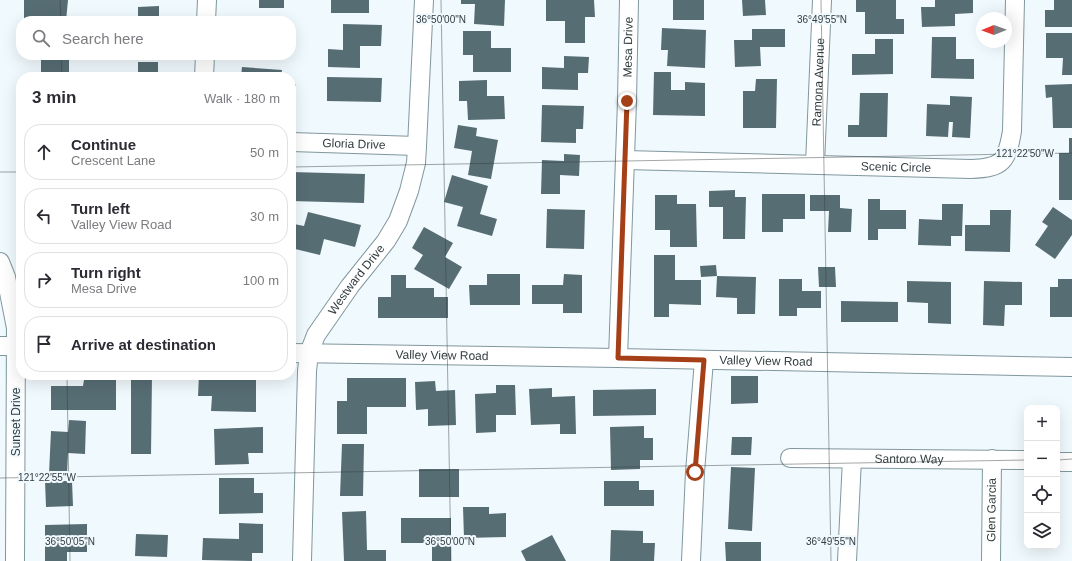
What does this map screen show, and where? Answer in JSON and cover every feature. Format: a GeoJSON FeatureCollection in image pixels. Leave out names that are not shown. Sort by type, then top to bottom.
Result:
{"type":"FeatureCollection","features":[{"type":"Feature","properties":{"kind":"street"},"geometry":{"type":"LineString","coordinates":[[206,16],[207,0]]}},
{"type":"Feature","properties":{"kind":"street","name":"Westward Drive"},"geometry":{"type":"LineString","coordinates":[[302,561],[307,371],[309,353],[316,335],[350,286],[386,241],[398,221],[410,191],[416,163],[424,0]]}},
{"type":"Feature","properties":{"kind":"street","name":"Mesa Drive"},"geometry":{"type":"LineString","coordinates":[[618,358],[629,0]]}},
{"type":"Feature","properties":{"kind":"street","name":"Ramona Avenue"},"geometry":{"type":"LineString","coordinates":[[815,164],[822,0]]}},
{"type":"Feature","properties":{"kind":"street","name":"Scenic Circle"},"geometry":{"type":"LineString","coordinates":[[625,160],[971,169],[986,168],[996,165],[1006,155],[1012,131],[1015,0]]}},
{"type":"Feature","properties":{"kind":"street"},"geometry":{"type":"LineString","coordinates":[[204,72],[205,60]]}},
{"type":"Feature","properties":{"kind":"street","name":"Gloria Drive"},"geometry":{"type":"LineString","coordinates":[[296,142],[417,146]]}},
{"type":"Feature","properties":{"kind":"street","name":"Sunset Drive"},"geometry":{"type":"LineString","coordinates":[[0,262],[6,277],[14,314],[15,561]]}},
{"type":"Feature","properties":{"kind":"street","name":"Valley View Road"},"geometry":{"type":"LineString","coordinates":[[296,353],[1072,367]]}},
{"type":"Feature","properties":{"kind":"street"},"geometry":{"type":"LineString","coordinates":[[691,561],[695,472],[704,360]]}},
{"type":"Feature","properties":{"kind":"street","name":"Santoro Way"},"geometry":{"type":"LineString","coordinates":[[790,458],[1024,460]]}},
{"type":"Feature","properties":{"kind":"street"},"geometry":{"type":"LineString","coordinates":[[847,561],[852,458]]}},
{"type":"Feature","properties":{"kind":"street","name":"Glen Garcia"},"geometry":{"type":"LineString","coordinates":[[991,561],[992,459]]}},
{"type":"Feature","properties":{"kind":"street"},"geometry":{"type":"LineString","coordinates":[[1060,462],[1072,462]]}},
{"type":"Feature","properties":{"kind":"building"},"geometry":{"type":"Polygon","coordinates":[[[24,0],[68,0],[66,16],[24,16],[24,0]]]}},
{"type":"Feature","properties":{"kind":"building"},"geometry":{"type":"Polygon","coordinates":[[[259,0],[284,0],[284,8],[259,8],[259,0]]]}},
{"type":"Feature","properties":{"kind":"building"},"geometry":{"type":"Polygon","coordinates":[[[331,0],[369,0],[369,13],[331,13],[331,0]]]}},
{"type":"Feature","properties":{"kind":"building"},"geometry":{"type":"Polygon","coordinates":[[[461,0],[505,0],[504,26],[474,24],[475,4],[461,4],[461,0]]]}},
{"type":"Feature","properties":{"kind":"building"},"geometry":{"type":"Polygon","coordinates":[[[546,0],[594,0],[595,17],[585,17],[585,43],[565,43],[565,21],[546,21],[546,0]]]}},
{"type":"Feature","properties":{"kind":"building"},"geometry":{"type":"Polygon","coordinates":[[[673,0],[704,0],[704,20],[673,20],[673,0]]]}},
{"type":"Feature","properties":{"kind":"building"},"geometry":{"type":"Polygon","coordinates":[[[742,0],[765,0],[766,15],[743,16],[742,0]]]}},
{"type":"Feature","properties":{"kind":"building"},"geometry":{"type":"Polygon","coordinates":[[[856,0],[896,0],[896,19],[904,19],[904,34],[865,34],[865,12],[856,12],[856,0]]]}},
{"type":"Feature","properties":{"kind":"building"},"geometry":{"type":"Polygon","coordinates":[[[935,0],[973,0],[973,13],[955,14],[955,26],[922,27],[921,7],[935,7],[935,0]]]}},
{"type":"Feature","properties":{"kind":"building"},"geometry":{"type":"Polygon","coordinates":[[[1054,0],[1072,0],[1072,27],[1045,27],[1045,10],[1054,10],[1054,0]]]}},
{"type":"Feature","properties":{"kind":"building"},"geometry":{"type":"Polygon","coordinates":[[[159,6],[159,16],[138,16],[138,7],[159,6]]]}},
{"type":"Feature","properties":{"kind":"building"},"geometry":{"type":"Polygon","coordinates":[[[343,24],[382,25],[381,46],[360,46],[360,68],[328,67],[328,49],[343,50],[343,24]]]}},
{"type":"Feature","properties":{"kind":"building"},"geometry":{"type":"Polygon","coordinates":[[[662,28],[706,30],[705,68],[667,66],[668,50],[661,50],[662,28]]]}},
{"type":"Feature","properties":{"kind":"building"},"geometry":{"type":"Polygon","coordinates":[[[752,29],[785,29],[785,47],[760,47],[761,66],[735,67],[734,40],[752,40],[752,29]]]}},
{"type":"Feature","properties":{"kind":"building"},"geometry":{"type":"Polygon","coordinates":[[[463,31],[491,31],[491,48],[511,48],[511,72],[473,72],[473,55],[463,55],[463,31]]]}},
{"type":"Feature","properties":{"kind":"building"},"geometry":{"type":"Polygon","coordinates":[[[1046,33],[1072,33],[1072,75],[1062,75],[1063,58],[1046,58],[1046,33]]]}},
{"type":"Feature","properties":{"kind":"building"},"geometry":{"type":"Polygon","coordinates":[[[932,37],[956,37],[956,59],[974,59],[974,79],[931,78],[932,37]]]}},
{"type":"Feature","properties":{"kind":"building"},"geometry":{"type":"Polygon","coordinates":[[[875,39],[893,39],[893,74],[852,75],[852,54],[875,54],[875,39]]]}},
{"type":"Feature","properties":{"kind":"building"},"geometry":{"type":"Polygon","coordinates":[[[564,56],[589,57],[588,73],[578,73],[578,90],[542,89],[542,67],[564,68],[564,56]]]}},
{"type":"Feature","properties":{"kind":"building"},"geometry":{"type":"Polygon","coordinates":[[[41,60],[69,60],[69,72],[41,72],[41,60]]]}},
{"type":"Feature","properties":{"kind":"building"},"geometry":{"type":"Polygon","coordinates":[[[138,62],[158,62],[158,72],[138,72],[138,62]]]}},
{"type":"Feature","properties":{"kind":"building"},"geometry":{"type":"Polygon","coordinates":[[[242,67],[282,70],[282,72],[242,72],[242,67]]]}},
{"type":"Feature","properties":{"kind":"building"},"geometry":{"type":"Polygon","coordinates":[[[654,72],[671,72],[671,90],[685,90],[685,82],[705,83],[705,116],[653,115],[654,72]]]}},
{"type":"Feature","properties":{"kind":"building"},"geometry":{"type":"Polygon","coordinates":[[[327,77],[382,78],[381,102],[327,101],[327,77]]]}},
{"type":"Feature","properties":{"kind":"building"},"geometry":{"type":"Polygon","coordinates":[[[756,79],[777,79],[776,128],[743,128],[743,91],[755,91],[756,79]]]}},
{"type":"Feature","properties":{"kind":"building"},"geometry":{"type":"Polygon","coordinates":[[[487,80],[487,96],[504,96],[505,119],[468,120],[467,101],[459,101],[459,81],[487,80]]]}},
{"type":"Feature","properties":{"kind":"building"},"geometry":{"type":"Polygon","coordinates":[[[1072,84],[1072,128],[1053,128],[1052,97],[1046,98],[1045,85],[1072,84]]]}},
{"type":"Feature","properties":{"kind":"building"},"geometry":{"type":"Polygon","coordinates":[[[860,93],[888,93],[887,137],[848,137],[848,125],[859,125],[860,93]]]}},
{"type":"Feature","properties":{"kind":"building"},"geometry":{"type":"Polygon","coordinates":[[[950,96],[972,97],[970,138],[952,137],[953,122],[949,122],[948,137],[926,136],[927,104],[950,105],[950,96]]]}},
{"type":"Feature","properties":{"kind":"building"},"geometry":{"type":"Polygon","coordinates":[[[542,105],[584,106],[583,129],[576,129],[576,143],[541,142],[542,105]]]}},
{"type":"Feature","properties":{"kind":"building"},"geometry":{"type":"Polygon","coordinates":[[[458,125],[477,128],[476,136],[498,140],[491,179],[468,175],[472,151],[454,148],[458,125]]]}},
{"type":"Feature","properties":{"kind":"building"},"geometry":{"type":"Polygon","coordinates":[[[1069,138],[1072,138],[1072,200],[1059,200],[1059,153],[1069,153],[1069,138]]]}},
{"type":"Feature","properties":{"kind":"building"},"geometry":{"type":"Polygon","coordinates":[[[564,154],[580,155],[579,176],[560,175],[560,194],[541,194],[542,160],[564,161],[564,154]]]}},
{"type":"Feature","properties":{"kind":"building"},"geometry":{"type":"Polygon","coordinates":[[[296,172],[365,174],[364,203],[296,201],[296,172]]]}},
{"type":"Feature","properties":{"kind":"building"},"geometry":{"type":"Polygon","coordinates":[[[452,175],[488,186],[480,214],[497,219],[492,236],[457,226],[463,207],[444,202],[452,175]]]}},
{"type":"Feature","properties":{"kind":"building"},"geometry":{"type":"Polygon","coordinates":[[[735,190],[735,197],[746,197],[745,239],[723,239],[723,207],[709,207],[709,191],[735,190]]]}},
{"type":"Feature","properties":{"kind":"building"},"geometry":{"type":"Polygon","coordinates":[[[762,194],[805,194],[805,219],[783,219],[783,232],[762,232],[762,194]]]}},
{"type":"Feature","properties":{"kind":"building"},"geometry":{"type":"Polygon","coordinates":[[[655,195],[677,195],[677,204],[696,204],[697,247],[670,247],[670,230],[655,230],[655,195]]]}},
{"type":"Feature","properties":{"kind":"building"},"geometry":{"type":"Polygon","coordinates":[[[810,195],[840,195],[840,208],[852,209],[851,232],[828,232],[829,211],[810,211],[810,195]]]}},
{"type":"Feature","properties":{"kind":"building"},"geometry":{"type":"Polygon","coordinates":[[[868,199],[880,199],[880,210],[906,210],[906,229],[878,229],[878,240],[868,240],[868,199]]]}},
{"type":"Feature","properties":{"kind":"building"},"geometry":{"type":"Polygon","coordinates":[[[942,204],[963,204],[962,236],[951,236],[951,246],[918,245],[919,219],[942,220],[942,204]]]}},
{"type":"Feature","properties":{"kind":"building"},"geometry":{"type":"Polygon","coordinates":[[[1053,207],[1072,220],[1072,235],[1055,259],[1035,245],[1048,226],[1042,222],[1053,207]]]}},
{"type":"Feature","properties":{"kind":"building"},"geometry":{"type":"Polygon","coordinates":[[[547,209],[585,210],[584,249],[546,248],[547,209]]]}},
{"type":"Feature","properties":{"kind":"building"},"geometry":{"type":"Polygon","coordinates":[[[990,210],[1011,210],[1010,252],[965,251],[965,225],[990,225],[990,210]]]}},
{"type":"Feature","properties":{"kind":"building"},"geometry":{"type":"Polygon","coordinates":[[[308,212],[361,225],[355,247],[324,239],[320,255],[296,249],[296,224],[304,226],[308,212]]]}},
{"type":"Feature","properties":{"kind":"building"},"geometry":{"type":"Polygon","coordinates":[[[424,227],[453,243],[445,257],[462,267],[449,289],[414,269],[423,255],[412,248],[424,227]]]}},
{"type":"Feature","properties":{"kind":"building"},"geometry":{"type":"Polygon","coordinates":[[[654,255],[675,255],[675,280],[701,280],[701,305],[669,304],[669,317],[654,317],[654,255]]]}},
{"type":"Feature","properties":{"kind":"building"},"geometry":{"type":"Polygon","coordinates":[[[716,265],[717,276],[701,277],[700,266],[716,265]]]}},
{"type":"Feature","properties":{"kind":"building"},"geometry":{"type":"Polygon","coordinates":[[[818,267],[835,267],[836,287],[819,287],[818,267]]]}},
{"type":"Feature","properties":{"kind":"building"},"geometry":{"type":"Polygon","coordinates":[[[487,274],[520,274],[520,305],[470,305],[469,285],[487,285],[487,274]]]}},
{"type":"Feature","properties":{"kind":"building"},"geometry":{"type":"Polygon","coordinates":[[[564,274],[582,275],[582,313],[563,313],[563,304],[532,304],[532,285],[563,285],[564,274]]]}},
{"type":"Feature","properties":{"kind":"building"},"geometry":{"type":"Polygon","coordinates":[[[391,275],[406,275],[406,288],[434,288],[434,297],[448,297],[448,318],[378,318],[378,297],[391,297],[391,275]]]}},
{"type":"Feature","properties":{"kind":"building"},"geometry":{"type":"Polygon","coordinates":[[[717,276],[756,277],[755,314],[737,314],[737,298],[716,297],[717,276]]]}},
{"type":"Feature","properties":{"kind":"building"},"geometry":{"type":"Polygon","coordinates":[[[779,279],[802,279],[802,291],[821,291],[821,308],[797,308],[797,316],[779,316],[779,279]]]}},
{"type":"Feature","properties":{"kind":"building"},"geometry":{"type":"Polygon","coordinates":[[[1058,279],[1072,279],[1072,317],[1050,317],[1050,287],[1058,287],[1058,279]]]}},
{"type":"Feature","properties":{"kind":"building"},"geometry":{"type":"Polygon","coordinates":[[[907,281],[951,282],[951,324],[928,323],[928,303],[907,302],[907,281]]]}},
{"type":"Feature","properties":{"kind":"building"},"geometry":{"type":"Polygon","coordinates":[[[984,281],[1022,282],[1022,305],[1005,305],[1004,326],[983,325],[984,281]]]}},
{"type":"Feature","properties":{"kind":"building"},"geometry":{"type":"Polygon","coordinates":[[[841,301],[898,302],[898,322],[841,322],[841,301]]]}},
{"type":"Feature","properties":{"kind":"building"},"geometry":{"type":"Polygon","coordinates":[[[731,376],[758,376],[758,403],[731,404],[731,376]]]}},
{"type":"Feature","properties":{"kind":"building"},"geometry":{"type":"Polygon","coordinates":[[[347,378],[406,378],[406,407],[367,407],[367,434],[337,434],[337,401],[347,401],[347,378]]]}},
{"type":"Feature","properties":{"kind":"building"},"geometry":{"type":"Polygon","coordinates":[[[84,380],[116,380],[116,410],[51,410],[51,386],[83,386],[84,380]]]}},
{"type":"Feature","properties":{"kind":"building"},"geometry":{"type":"Polygon","coordinates":[[[131,380],[152,380],[151,454],[131,454],[131,380]]]}},
{"type":"Feature","properties":{"kind":"building"},"geometry":{"type":"Polygon","coordinates":[[[199,380],[256,380],[256,412],[211,411],[212,396],[198,396],[199,380]]]}},
{"type":"Feature","properties":{"kind":"building"},"geometry":{"type":"Polygon","coordinates":[[[435,381],[436,391],[455,390],[456,425],[428,426],[428,409],[416,410],[415,382],[435,381]]]}},
{"type":"Feature","properties":{"kind":"building"},"geometry":{"type":"Polygon","coordinates":[[[496,385],[515,385],[516,415],[496,415],[496,432],[476,433],[475,394],[496,393],[496,385]]]}},
{"type":"Feature","properties":{"kind":"building"},"geometry":{"type":"Polygon","coordinates":[[[552,388],[552,397],[575,396],[576,434],[560,434],[560,424],[531,425],[529,389],[552,388]]]}},
{"type":"Feature","properties":{"kind":"building"},"geometry":{"type":"Polygon","coordinates":[[[656,389],[656,415],[593,416],[593,390],[656,389]]]}},
{"type":"Feature","properties":{"kind":"building"},"geometry":{"type":"Polygon","coordinates":[[[69,420],[86,421],[85,454],[68,453],[67,475],[49,474],[51,431],[68,432],[69,420]]]}},
{"type":"Feature","properties":{"kind":"building"},"geometry":{"type":"Polygon","coordinates":[[[644,426],[644,438],[653,438],[653,460],[640,460],[640,469],[611,470],[610,427],[644,426]]]}},
{"type":"Feature","properties":{"kind":"building"},"geometry":{"type":"Polygon","coordinates":[[[263,427],[263,453],[248,453],[249,464],[215,465],[214,429],[263,427]]]}},
{"type":"Feature","properties":{"kind":"building"},"geometry":{"type":"Polygon","coordinates":[[[732,437],[752,437],[751,455],[731,455],[732,437]]]}},
{"type":"Feature","properties":{"kind":"building"},"geometry":{"type":"Polygon","coordinates":[[[342,444],[364,444],[363,496],[340,496],[342,444]]]}},
{"type":"Feature","properties":{"kind":"building"},"geometry":{"type":"Polygon","coordinates":[[[731,467],[755,468],[752,531],[728,529],[731,467]]]}},
{"type":"Feature","properties":{"kind":"building"},"geometry":{"type":"Polygon","coordinates":[[[419,469],[459,469],[459,497],[419,497],[419,469]]]}},
{"type":"Feature","properties":{"kind":"building"},"geometry":{"type":"Polygon","coordinates":[[[219,478],[254,478],[254,493],[263,493],[263,513],[219,514],[219,478]]]}},
{"type":"Feature","properties":{"kind":"building"},"geometry":{"type":"Polygon","coordinates":[[[45,481],[72,481],[73,506],[46,507],[45,481]]]}},
{"type":"Feature","properties":{"kind":"building"},"geometry":{"type":"Polygon","coordinates":[[[604,481],[639,481],[639,490],[654,490],[654,506],[604,506],[604,481]]]}},
{"type":"Feature","properties":{"kind":"building"},"geometry":{"type":"Polygon","coordinates":[[[463,507],[489,507],[489,514],[506,513],[506,537],[464,538],[463,507]]]}},
{"type":"Feature","properties":{"kind":"building"},"geometry":{"type":"Polygon","coordinates":[[[366,511],[367,550],[386,550],[386,561],[344,561],[342,512],[366,511]]]}},
{"type":"Feature","properties":{"kind":"building"},"geometry":{"type":"Polygon","coordinates":[[[401,518],[451,518],[451,561],[432,561],[432,543],[401,543],[401,518]]]}},
{"type":"Feature","properties":{"kind":"building"},"geometry":{"type":"Polygon","coordinates":[[[239,523],[263,524],[263,553],[252,553],[252,561],[202,560],[203,538],[239,539],[239,523]]]}},
{"type":"Feature","properties":{"kind":"building"},"geometry":{"type":"Polygon","coordinates":[[[87,524],[87,552],[67,552],[67,561],[45,561],[45,525],[87,524]]]}},
{"type":"Feature","properties":{"kind":"building"},"geometry":{"type":"Polygon","coordinates":[[[611,530],[643,531],[643,543],[655,543],[654,561],[610,561],[611,530]]]}},
{"type":"Feature","properties":{"kind":"building"},"geometry":{"type":"Polygon","coordinates":[[[136,534],[168,535],[167,557],[135,556],[136,534]]]}},
{"type":"Feature","properties":{"kind":"building"},"geometry":{"type":"Polygon","coordinates":[[[552,535],[566,561],[526,561],[521,551],[552,535]]]}},
{"type":"Feature","properties":{"kind":"building"},"geometry":{"type":"Polygon","coordinates":[[[725,542],[761,542],[761,561],[726,561],[725,542]]]}},
{"type":"Feature","properties":{"kind":"route"},"geometry":{"type":"LineString","coordinates":[[627,101],[618,358],[704,360],[695,472]]}}]}
